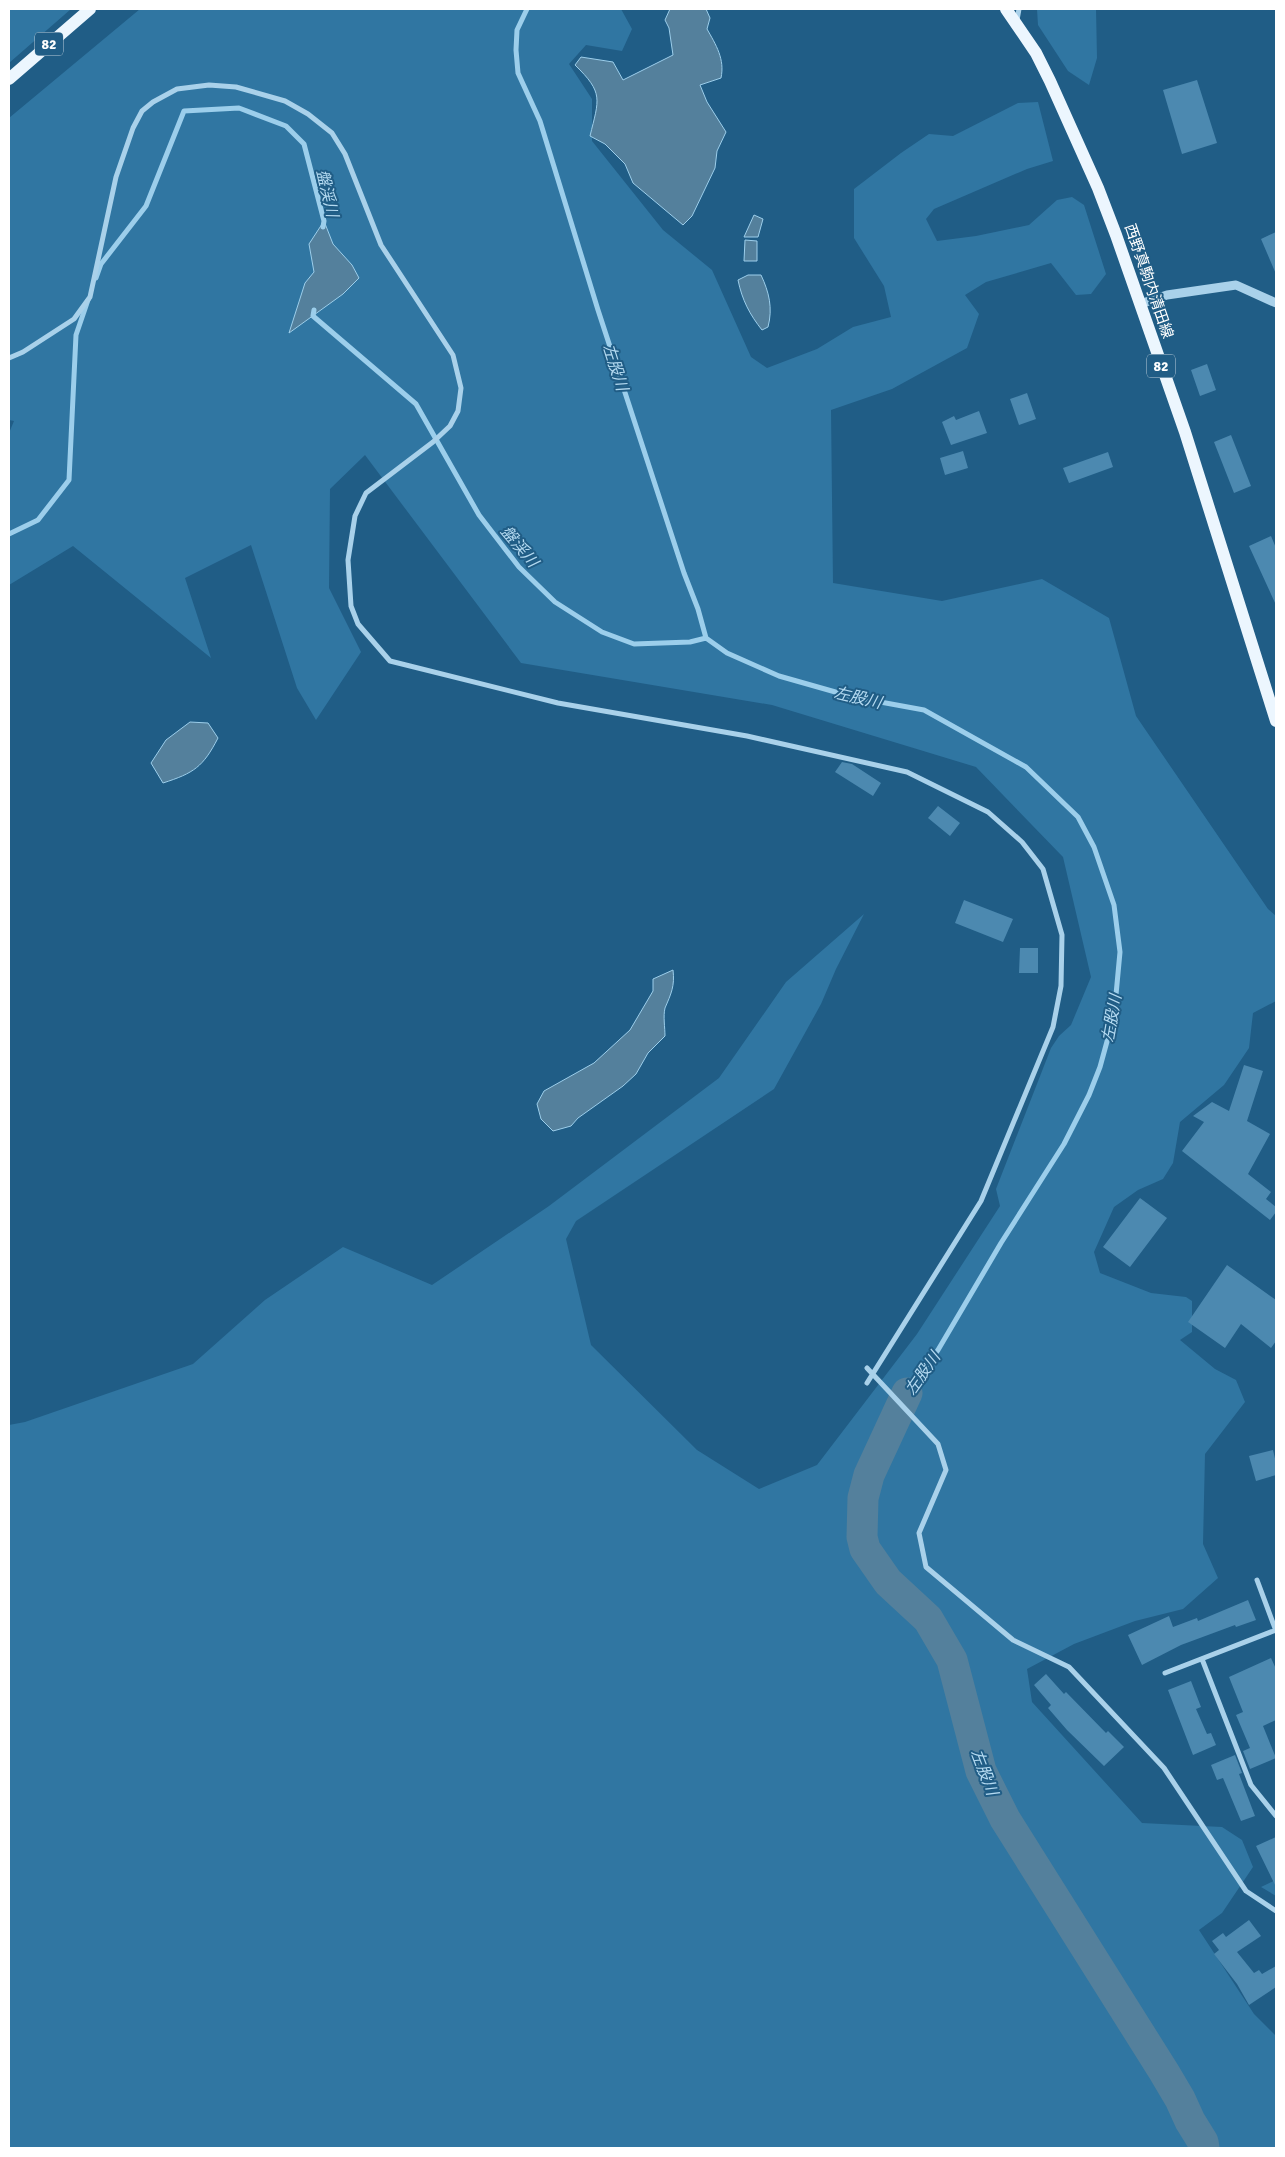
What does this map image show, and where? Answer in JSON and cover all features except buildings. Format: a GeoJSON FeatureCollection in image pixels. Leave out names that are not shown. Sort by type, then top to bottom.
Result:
{"type":"FeatureCollection","features":[{"type":"Feature","properties":{"kind":"main road","name":"82"},"geometry":{"type":"LineString","coordinates":[[9,80],[90,9]]}},
{"type":"Feature","properties":{"kind":"main road","name":"西野真駒内清田線"},"geometry":{"type":"LineString","coordinates":[[1006,9],[1017,23],[1047,74],[1080,147],[1116,236],[1185,432],[1276,721]]}},
{"type":"Feature","properties":{"kind":"street"},"geometry":{"type":"LineString","coordinates":[[1017,23],[1019,9]]}},
{"type":"Feature","properties":{"kind":"street"},"geometry":{"type":"LineString","coordinates":[[9,358],[24,352],[74,318],[90,298],[116,177],[133,128],[142,111],[153,102],[177,89],[209,85],[236,87],[285,101],[308,114],[332,133],[345,154],[381,245],[454,355],[461,388],[458,411],[450,426],[433,442],[366,494],[355,516],[348,560],[351,606],[358,624],[390,661],[558,703],[748,736],[907,772],[988,812],[1022,842],[1043,869],[1062,935],[1061,986],[1053,1027],[981,1201],[867,1383]]}},
{"type":"Feature","properties":{"kind":"street"},"geometry":{"type":"LineString","coordinates":[[1140,304],[1167,295],[1236,285],[1276,302]]}},
{"type":"Feature","properties":{"kind":"street"},"geometry":{"type":"LineString","coordinates":[[867,1368],[938,1444],[946,1470],[919,1533],[926,1567],[1013,1640],[1069,1667],[1164,1768],[1246,1891],[1276,1911]]}},
{"type":"Feature","properties":{"kind":"street"},"geometry":{"type":"LineString","coordinates":[[1165,1673],[1276,1630],[1257,1580]]}},
{"type":"Feature","properties":{"kind":"street"},"geometry":{"type":"LineString","coordinates":[[1202,1659],[1252,1785],[1276,1816]]}},
{"type":"Feature","properties":{"kind":"shaded area"},"geometry":{"type":"Polygon","coordinates":[[[9,9],[71,9],[9,63],[9,9]]]}},
{"type":"Feature","properties":{"kind":"shaded area"},"geometry":{"type":"Polygon","coordinates":[[[140,9],[621,9],[632,29],[622,51],[586,45],[569,64],[592,99],[592,141],[663,230],[712,270],[751,357],[767,368],[817,349],[853,327],[891,317],[884,286],[854,238],[854,189],[929,134],[953,136],[1018,103],[1038,102],[1053,161],[1027,169],[934,209],[926,219],[937,241],[976,236],[1029,225],[1057,200],[1072,197],[1084,205],[1106,274],[1091,294],[1076,295],[1051,263],[986,282],[965,295],[979,314],[967,348],[892,389],[831,410],[833,583],[942,601],[1042,579],[1109,618],[1136,716],[1268,909],[1276,916],[1276,1001],[1253,1013],[1249,1048],[1224,1085],[1180,1122],[1173,1163],[1163,1179],[1138,1190],[1114,1207],[1094,1252],[1100,1273],[1151,1293],[1186,1297],[1192,1301],[1192,1332],[1180,1340],[1215,1369],[1236,1380],[1245,1402],[1205,1454],[1203,1544],[1218,1578],[1183,1609],[1135,1621],[1074,1644],[1027,1669],[1032,1702],[1142,1823],[1222,1827],[1242,1840],[1253,1867],[1222,1913],[1199,1930],[1254,2014],[1276,2036],[1276,2148],[9,2148],[9,1425],[25,1422],[193,1364],[265,1300],[343,1247],[432,1285],[549,1206],[719,1078],[786,982],[864,914],[836,969],[821,1004],[774,1089],[576,1221],[566,1239],[591,1345],[697,1450],[759,1489],[817,1465],[917,1334],[1000,1206],[996,1189],[1051,1048],[1059,1036],[1071,1025],[1091,977],[1063,857],[976,767],[772,705],[521,663],[365,455],[330,489],[329,588],[361,652],[316,720],[297,688],[251,545],[185,578],[211,658],[73,546],[9,585],[9,433],[14,421],[9,420],[9,118],[140,9]]]}},
{"type":"Feature","properties":{"kind":"shaded area"},"geometry":{"type":"Polygon","coordinates":[[[670,9],[706,9],[710,18],[707,29],[719,52],[722,65],[721,78],[700,85],[707,102],[726,132],[717,151],[715,168],[692,216],[683,225],[633,183],[625,164],[605,144],[590,136],[596,113],[597,97],[591,83],[575,65],[581,57],[613,62],[623,80],[673,55],[669,28],[665,20],[670,9]]]}},
{"type":"Feature","properties":{"kind":"shaded area"},"geometry":{"type":"Polygon","coordinates":[[[1037,9],[1096,9],[1097,58],[1089,85],[1068,71],[1038,25],[1037,9]]]}},
{"type":"Feature","properties":{"kind":"shaded area"},"geometry":{"type":"Polygon","coordinates":[[[754,215],[763,219],[758,237],[744,237],[754,215]]]}},
{"type":"Feature","properties":{"kind":"shaded area"},"geometry":{"type":"Polygon","coordinates":[[[324,221],[333,244],[352,265],[359,278],[343,294],[289,333],[305,283],[314,272],[309,244],[324,221]]]}},
{"type":"Feature","properties":{"kind":"shaded area"},"geometry":{"type":"Polygon","coordinates":[[[745,240],[757,241],[757,261],[744,261],[745,240]]]}},
{"type":"Feature","properties":{"kind":"shaded area"},"geometry":{"type":"Polygon","coordinates":[[[748,275],[761,275],[768,294],[770,307],[768,327],[762,330],[747,307],[738,280],[748,275]]]}},
{"type":"Feature","properties":{"kind":"shaded area"},"geometry":{"type":"Polygon","coordinates":[[[190,722],[208,723],[218,738],[197,768],[183,776],[163,783],[151,763],[166,740],[190,722]]]}},
{"type":"Feature","properties":{"kind":"shaded area"},"geometry":{"type":"Polygon","coordinates":[[[673,970],[673,985],[664,1011],[665,1036],[648,1053],[636,1074],[623,1086],[578,1118],[571,1126],[553,1131],[541,1119],[537,1104],[544,1091],[594,1063],[630,1030],[653,991],[653,979],[673,970]]]}},
{"type":"Feature","properties":{"kind":"shaded area"},"geometry":{"type":"Polygon","coordinates":[[[1276,1880],[1276,1896],[1261,1887],[1276,1880]]]}},
{"type":"Feature","properties":{"kind":"waterway","name":"左股川"},"geometry":{"type":"LineString","coordinates":[[527,9],[517,30],[518,73],[540,121],[598,310],[706,638],[727,653],[779,676],[853,697],[924,710],[1026,767],[1078,817],[1094,847],[1114,905],[1120,952],[1114,1016],[1100,1067],[1089,1095],[1064,1144],[1001,1243],[938,1350],[907,1393]]}},
{"type":"Feature","properties":{"kind":"waterway","name":"盤渓川"},"geometry":{"type":"LineString","coordinates":[[96,278],[101,264],[146,206],[184,111],[239,108],[286,126],[304,144],[324,221],[323,227]]}},
{"type":"Feature","properties":{"kind":"waterway","name":"盤渓川"},"geometry":{"type":"LineString","coordinates":[[9,534],[38,520],[69,480],[76,335],[88,300]]}},
{"type":"Feature","properties":{"kind":"waterway","name":"盤渓川"},"geometry":{"type":"LineString","coordinates":[[314,310],[313,316],[416,404],[479,515],[519,567],[555,602],[602,632],[634,644],[690,642],[706,638]]}},
{"type":"Feature","properties":{"kind":"waterway","name":"左股川"},"geometry":{"type":"LineString","coordinates":[[907,1393],[869,1475],[863,1498],[862,1537],[865,1549],[888,1582],[928,1619],[952,1660],[981,1771],[1005,1819],[1164,2072],[1203,2142],[1204,2148]]}}]}
